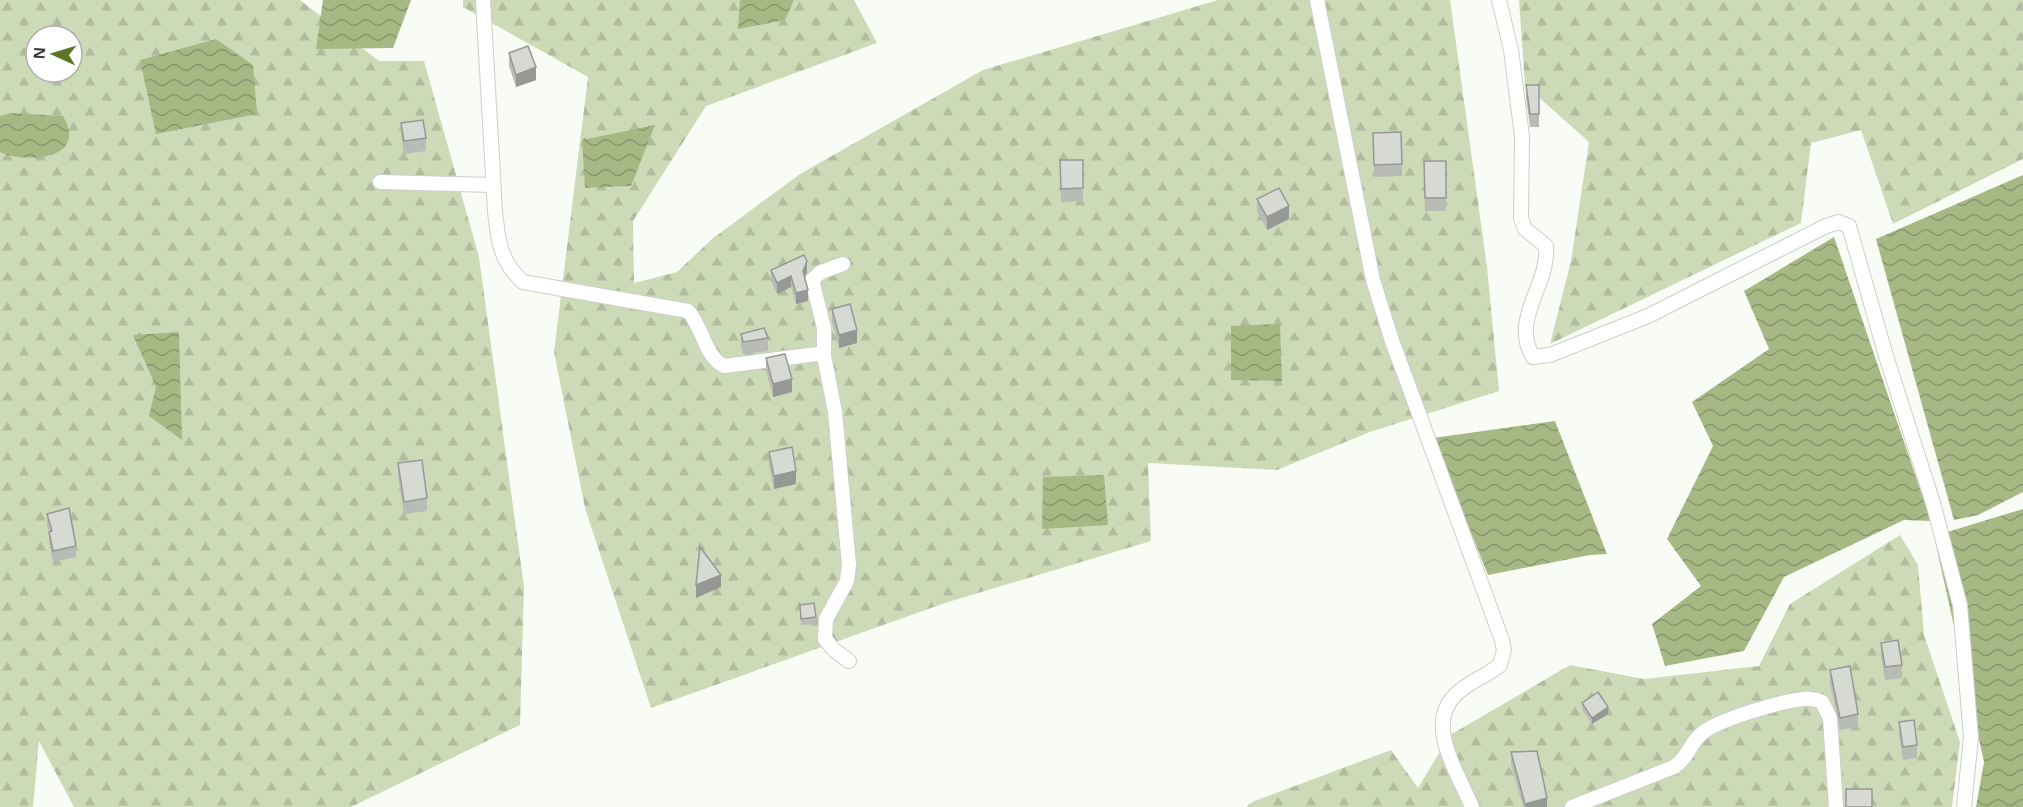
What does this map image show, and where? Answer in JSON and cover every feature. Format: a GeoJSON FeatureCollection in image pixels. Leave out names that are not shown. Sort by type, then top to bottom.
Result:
{"type":"FeatureCollection","features":[{"type":"Feature","properties":{"kind":"street"},"geometry":{"type":"LineString","coordinates":[[483,0],[498,239],[508,268],[523,282],[688,311],[694,318],[715,361],[724,366],[817,354],[824,356]]}},
{"type":"Feature","properties":{"kind":"street"},"geometry":{"type":"LineString","coordinates":[[1317,0],[1373,280],[1391,338],[1504,650],[1500,665],[1462,689],[1446,704],[1442,714],[1444,739],[1472,807]]}},
{"type":"Feature","properties":{"kind":"street"},"geometry":{"type":"LineString","coordinates":[[1499,0],[1511,50],[1522,136],[1521,218],[1526,229],[1546,246],[1547,255],[1545,268],[1534,291],[1528,313],[1526,334],[1533,357],[1550,355],[1648,316],[1826,226],[1839,222],[1849,226],[1886,356],[1934,503],[1960,605],[1971,737],[1964,807]]}},
{"type":"Feature","properties":{"kind":"street"},"geometry":{"type":"LineString","coordinates":[[380,182],[493,185]]}},
{"type":"Feature","properties":{"kind":"street"},"geometry":{"type":"LineString","coordinates":[[843,264],[821,272],[812,280],[824,328],[824,356],[835,412],[849,566],[847,581],[826,619],[825,639],[834,650],[849,661]]}},
{"type":"Feature","properties":{"kind":"street"},"geometry":{"type":"LineString","coordinates":[[1572,807],[1674,766],[1688,757],[1699,735],[1712,726],[1732,717],[1805,699],[1822,702],[1830,718],[1836,807]]}},
{"type":"Feature","properties":{"kind":"green space"},"geometry":{"type":"Polygon","coordinates":[[[0,0],[300,0],[379,61],[424,61],[479,257],[524,587],[520,725],[351,807],[74,807],[39,741],[33,807],[0,807],[0,0]]]}},
{"type":"Feature","properties":{"kind":"green space"},"geometry":{"type":"Polygon","coordinates":[[[463,0],[854,0],[877,43],[706,106],[633,221],[634,283],[677,272],[712,239],[800,174],[983,70],[1218,0],[1450,0],[1487,267],[1499,391],[1370,432],[1277,470],[1148,463],[1151,541],[945,603],[651,708],[585,508],[554,352],[588,77],[463,7],[463,0]]]}},
{"type":"Feature","properties":{"kind":"green space"},"geometry":{"type":"Polygon","coordinates":[[[1519,0],[2023,0],[2023,159],[1893,224],[1861,130],[1811,143],[1801,223],[1550,344],[1571,261],[1589,142],[1525,85],[1519,0]]]}},
{"type":"Feature","properties":{"kind":"green space"},"geometry":{"type":"Polygon","coordinates":[[[1900,535],[1918,565],[1924,635],[1960,742],[1952,807],[1246,807],[1252,802],[1391,750],[1418,788],[1450,735],[1570,665],[1644,679],[1759,666],[1790,604],[1900,535]]]}},
{"type":"Feature","properties":{"kind":"water"},"geometry":{"type":"Polygon","coordinates":[[[323,0],[411,0],[393,48],[316,49],[323,0]]]}},
{"type":"Feature","properties":{"kind":"water"},"geometry":{"type":"Polygon","coordinates":[[[740,0],[794,0],[785,20],[738,29],[740,0]]]}},
{"type":"Feature","properties":{"kind":"water"},"geometry":{"type":"Polygon","coordinates":[[[216,39],[253,65],[257,114],[156,134],[140,60],[216,39]]]}},
{"type":"Feature","properties":{"kind":"water"},"geometry":{"type":"Polygon","coordinates":[[[11,113],[63,116],[69,131],[68,142],[61,150],[51,155],[38,157],[24,158],[0,152],[0,116],[11,113]]]}},
{"type":"Feature","properties":{"kind":"water"},"geometry":{"type":"Polygon","coordinates":[[[655,125],[631,186],[585,188],[582,140],[655,125]]]}},
{"type":"Feature","properties":{"kind":"water"},"geometry":{"type":"Polygon","coordinates":[[[2023,175],[2023,492],[1978,515],[1954,520],[1876,239],[2023,175]]]}},
{"type":"Feature","properties":{"kind":"water"},"geometry":{"type":"Polygon","coordinates":[[[1834,237],[1931,521],[1904,520],[1784,577],[1744,651],[1665,666],[1652,624],[1701,586],[1667,539],[1713,446],[1692,402],[1769,349],[1744,291],[1834,237]]]}},
{"type":"Feature","properties":{"kind":"water"},"geometry":{"type":"Polygon","coordinates":[[[1280,324],[1282,381],[1231,380],[1231,326],[1280,324]]]}},
{"type":"Feature","properties":{"kind":"water"},"geometry":{"type":"Polygon","coordinates":[[[179,332],[182,440],[149,416],[156,387],[133,335],[179,332]]]}},
{"type":"Feature","properties":{"kind":"water"},"geometry":{"type":"Polygon","coordinates":[[[1555,421],[1607,554],[1590,555],[1488,575],[1433,438],[1555,421]]]}},
{"type":"Feature","properties":{"kind":"water"},"geometry":{"type":"Polygon","coordinates":[[[1104,475],[1108,525],[1042,529],[1043,477],[1104,475]]]}},
{"type":"Feature","properties":{"kind":"water"},"geometry":{"type":"Polygon","coordinates":[[[2023,509],[2023,807],[1976,807],[1984,762],[1934,536],[2023,509]]]}},
{"type":"Feature","properties":{"kind":"building"},"geometry":{"type":"Polygon","coordinates":[[[528,46],[536,67],[516,75],[509,53],[528,46]]]}},
{"type":"Feature","properties":{"kind":"building"},"geometry":{"type":"Polygon","coordinates":[[[1526,85],[1539,85],[1539,114],[1530,114],[1526,85]]]}},
{"type":"Feature","properties":{"kind":"building"},"geometry":{"type":"Polygon","coordinates":[[[423,120],[426,138],[404,141],[401,123],[423,120]]]}},
{"type":"Feature","properties":{"kind":"building"},"geometry":{"type":"Polygon","coordinates":[[[1401,132],[1402,164],[1374,165],[1373,133],[1401,132]]]}},
{"type":"Feature","properties":{"kind":"building"},"geometry":{"type":"Polygon","coordinates":[[[1060,160],[1083,160],[1083,188],[1061,189],[1060,160]]]}},
{"type":"Feature","properties":{"kind":"building"},"geometry":{"type":"Polygon","coordinates":[[[1424,161],[1446,161],[1446,198],[1425,198],[1424,161]]]}},
{"type":"Feature","properties":{"kind":"building"},"geometry":{"type":"Polygon","coordinates":[[[1279,188],[1289,206],[1267,217],[1257,199],[1279,188]]]}},
{"type":"Feature","properties":{"kind":"building"},"geometry":{"type":"Polygon","coordinates":[[[804,255],[807,261],[803,271],[808,290],[796,293],[791,276],[777,283],[771,270],[804,255]]]}},
{"type":"Feature","properties":{"kind":"building"},"geometry":{"type":"Polygon","coordinates":[[[850,304],[857,330],[839,335],[832,309],[850,304]]]}},
{"type":"Feature","properties":{"kind":"building"},"geometry":{"type":"Polygon","coordinates":[[[764,328],[768,338],[743,342],[741,334],[764,328]]]}},
{"type":"Feature","properties":{"kind":"building"},"geometry":{"type":"Polygon","coordinates":[[[785,354],[792,379],[773,384],[766,358],[785,354]]]}},
{"type":"Feature","properties":{"kind":"building"},"geometry":{"type":"Polygon","coordinates":[[[792,447],[796,471],[774,476],[769,452],[792,447]]]}},
{"type":"Feature","properties":{"kind":"building"},"geometry":{"type":"Polygon","coordinates":[[[422,460],[427,498],[404,502],[398,463],[422,460]]]}},
{"type":"Feature","properties":{"kind":"building"},"geometry":{"type":"Polygon","coordinates":[[[69,508],[76,546],[53,551],[49,532],[52,531],[47,514],[69,508]]]}},
{"type":"Feature","properties":{"kind":"building"},"geometry":{"type":"Polygon","coordinates":[[[700,547],[721,575],[696,585],[700,547]]]}},
{"type":"Feature","properties":{"kind":"building"},"geometry":{"type":"Polygon","coordinates":[[[814,603],[816,617],[801,619],[800,605],[814,603]]]}},
{"type":"Feature","properties":{"kind":"building"},"geometry":{"type":"Polygon","coordinates":[[[1898,640],[1902,665],[1885,667],[1881,643],[1898,640]]]}},
{"type":"Feature","properties":{"kind":"building"},"geometry":{"type":"Polygon","coordinates":[[[1850,666],[1858,714],[1840,718],[1830,670],[1850,666]]]}},
{"type":"Feature","properties":{"kind":"building"},"geometry":{"type":"Polygon","coordinates":[[[1598,692],[1608,707],[1592,718],[1582,703],[1598,692]]]}},
{"type":"Feature","properties":{"kind":"building"},"geometry":{"type":"Polygon","coordinates":[[[1914,720],[1917,745],[1903,747],[1899,722],[1914,720]]]}},
{"type":"Feature","properties":{"kind":"building"},"geometry":{"type":"Polygon","coordinates":[[[1537,751],[1547,798],[1525,804],[1511,752],[1537,751]]]}},
{"type":"Feature","properties":{"kind":"building"},"geometry":{"type":"Polygon","coordinates":[[[1846,789],[1872,789],[1872,807],[1846,807],[1846,789]]]}}]}
